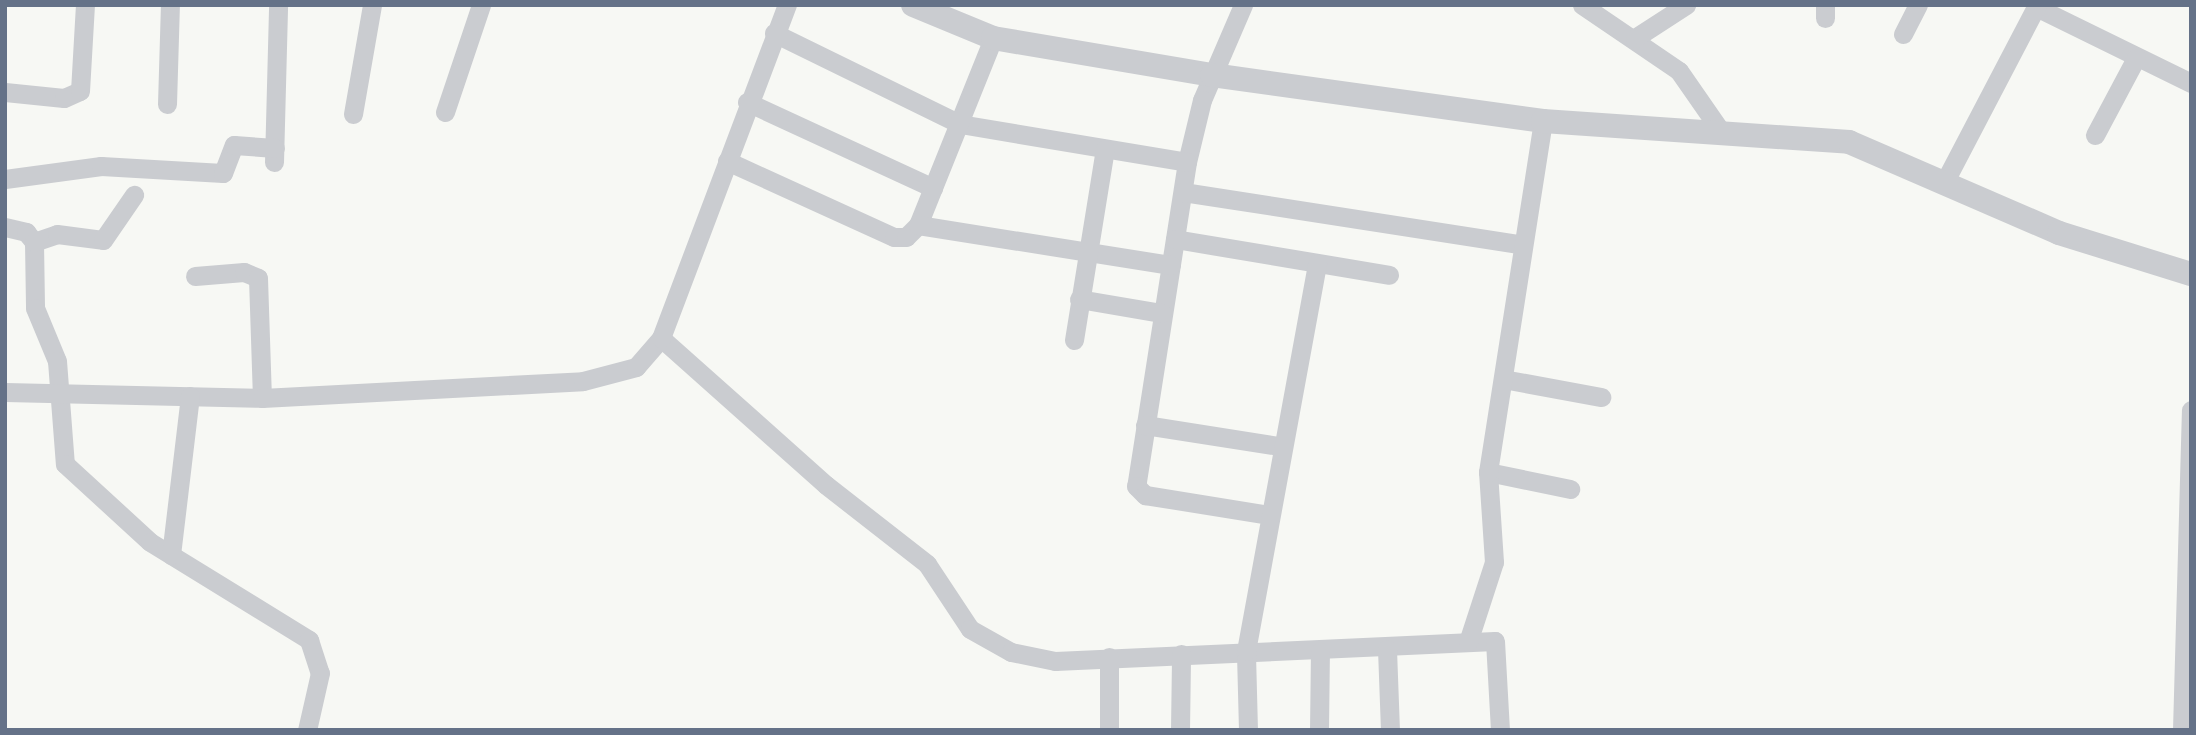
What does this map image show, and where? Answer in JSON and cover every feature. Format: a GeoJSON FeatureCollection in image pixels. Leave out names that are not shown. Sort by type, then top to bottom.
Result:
{"type":"FeatureCollection","features":[{"type":"Feature","properties":{"kind":"street"},"geometry":{"type":"LineString","coordinates":[[5,92],[64,99],[80,91],[85,5]]}},
{"type":"Feature","properties":{"kind":"street"},"geometry":{"type":"LineString","coordinates":[[167,104],[170,5]]}},
{"type":"Feature","properties":{"kind":"street"},"geometry":{"type":"LineString","coordinates":[[5,179],[101,166],[223,173],[234,145],[274,155],[278,5]]}},
{"type":"Feature","properties":{"kind":"street"},"geometry":{"type":"LineString","coordinates":[[353,114],[372,5]]}},
{"type":"Feature","properties":{"kind":"street"},"geometry":{"type":"LineString","coordinates":[[445,112],[481,5]]}},
{"type":"Feature","properties":{"kind":"street"},"geometry":{"type":"LineString","coordinates":[[5,392],[262,398],[583,381],[636,367],[661,338],[747,103],[787,5]]}},
{"type":"Feature","properties":{"kind":"street"},"geometry":{"type":"LineString","coordinates":[[913,5],[993,38],[1212,75],[1542,121],[1720,130],[1849,142],[1945,181],[2059,233],[2191,274]]}},
{"type":"Feature","properties":{"kind":"street"},"geometry":{"type":"LineString","coordinates":[[1243,5],[1212,75],[1187,162],[1145,425],[1138,492],[1268,515]]}},
{"type":"Feature","properties":{"kind":"street"},"geometry":{"type":"LineString","coordinates":[[1582,5],[1635,38],[1692,85],[1720,130]]}},
{"type":"Feature","properties":{"kind":"street"},"geometry":{"type":"LineString","coordinates":[[1635,38],[1686,5]]}},
{"type":"Feature","properties":{"kind":"street"},"geometry":{"type":"LineString","coordinates":[[1903,34],[1918,5]]}},
{"type":"Feature","properties":{"kind":"street"},"geometry":{"type":"LineString","coordinates":[[1945,181],[2037,6],[2136,58],[2191,83]]}},
{"type":"Feature","properties":{"kind":"street"},"geometry":{"type":"LineString","coordinates":[[774,33],[960,124],[1187,162]]}},
{"type":"Feature","properties":{"kind":"street"},"geometry":{"type":"LineString","coordinates":[[727,161],[894,237],[906,237],[918,225],[993,38]]}},
{"type":"Feature","properties":{"kind":"street"},"geometry":{"type":"LineString","coordinates":[[2095,135],[2136,58]]}},
{"type":"Feature","properties":{"kind":"street"},"geometry":{"type":"LineString","coordinates":[[747,103],[933,188]]}},
{"type":"Feature","properties":{"kind":"street"},"geometry":{"type":"LineString","coordinates":[[1468,642],[1494,562],[1488,472],[1503,379],[1519,244],[1542,121]]}},
{"type":"Feature","properties":{"kind":"street"},"geometry":{"type":"LineString","coordinates":[[1074,340],[1105,149]]}},
{"type":"Feature","properties":{"kind":"street"},"geometry":{"type":"LineString","coordinates":[[1183,192],[1519,244]]}},
{"type":"Feature","properties":{"kind":"street"},"geometry":{"type":"LineString","coordinates":[[34,242],[50,234],[103,240],[134,195]]}},
{"type":"Feature","properties":{"kind":"street"},"geometry":{"type":"LineString","coordinates":[[918,225],[1086,254],[1171,265]]}},
{"type":"Feature","properties":{"kind":"street"},"geometry":{"type":"LineString","coordinates":[[5,227],[26,232],[34,242],[37,318],[55,353],[65,464],[171,555],[309,640],[320,673],[307,730]]}},
{"type":"Feature","properties":{"kind":"street"},"geometry":{"type":"LineString","coordinates":[[1175,239],[1389,275]]}},
{"type":"Feature","properties":{"kind":"street"},"geometry":{"type":"LineString","coordinates":[[1248,730],[1246,652],[1279,446],[1317,262]]}},
{"type":"Feature","properties":{"kind":"street"},"geometry":{"type":"LineString","coordinates":[[195,276],[244,272],[258,278],[262,398]]}},
{"type":"Feature","properties":{"kind":"street"},"geometry":{"type":"LineString","coordinates":[[1079,299],[1162,313]]}},
{"type":"Feature","properties":{"kind":"street"},"geometry":{"type":"LineString","coordinates":[[661,338],[826,485],[926,564],[970,628],[1031,659],[1320,652],[1495,641],[1499,649],[1500,730]]}},
{"type":"Feature","properties":{"kind":"street"},"geometry":{"type":"LineString","coordinates":[[1503,379],[1601,397]]}},
{"type":"Feature","properties":{"kind":"street"},"geometry":{"type":"LineString","coordinates":[[171,555],[190,396]]}},
{"type":"Feature","properties":{"kind":"street"},"geometry":{"type":"LineString","coordinates":[[2182,730],[2191,410]]}},
{"type":"Feature","properties":{"kind":"street"},"geometry":{"type":"LineString","coordinates":[[1145,425],[1279,446]]}},
{"type":"Feature","properties":{"kind":"street"},"geometry":{"type":"LineString","coordinates":[[1488,472],[1570,489]]}},
{"type":"Feature","properties":{"kind":"street"},"geometry":{"type":"LineString","coordinates":[[1387,649],[1390,730]]}},
{"type":"Feature","properties":{"kind":"street"},"geometry":{"type":"LineString","coordinates":[[1320,652],[1320,730]]}},
{"type":"Feature","properties":{"kind":"street"},"geometry":{"type":"LineString","coordinates":[[1180,730],[1181,654]]}},
{"type":"Feature","properties":{"kind":"street"},"geometry":{"type":"LineString","coordinates":[[1109,657],[1109,730]]}}]}
